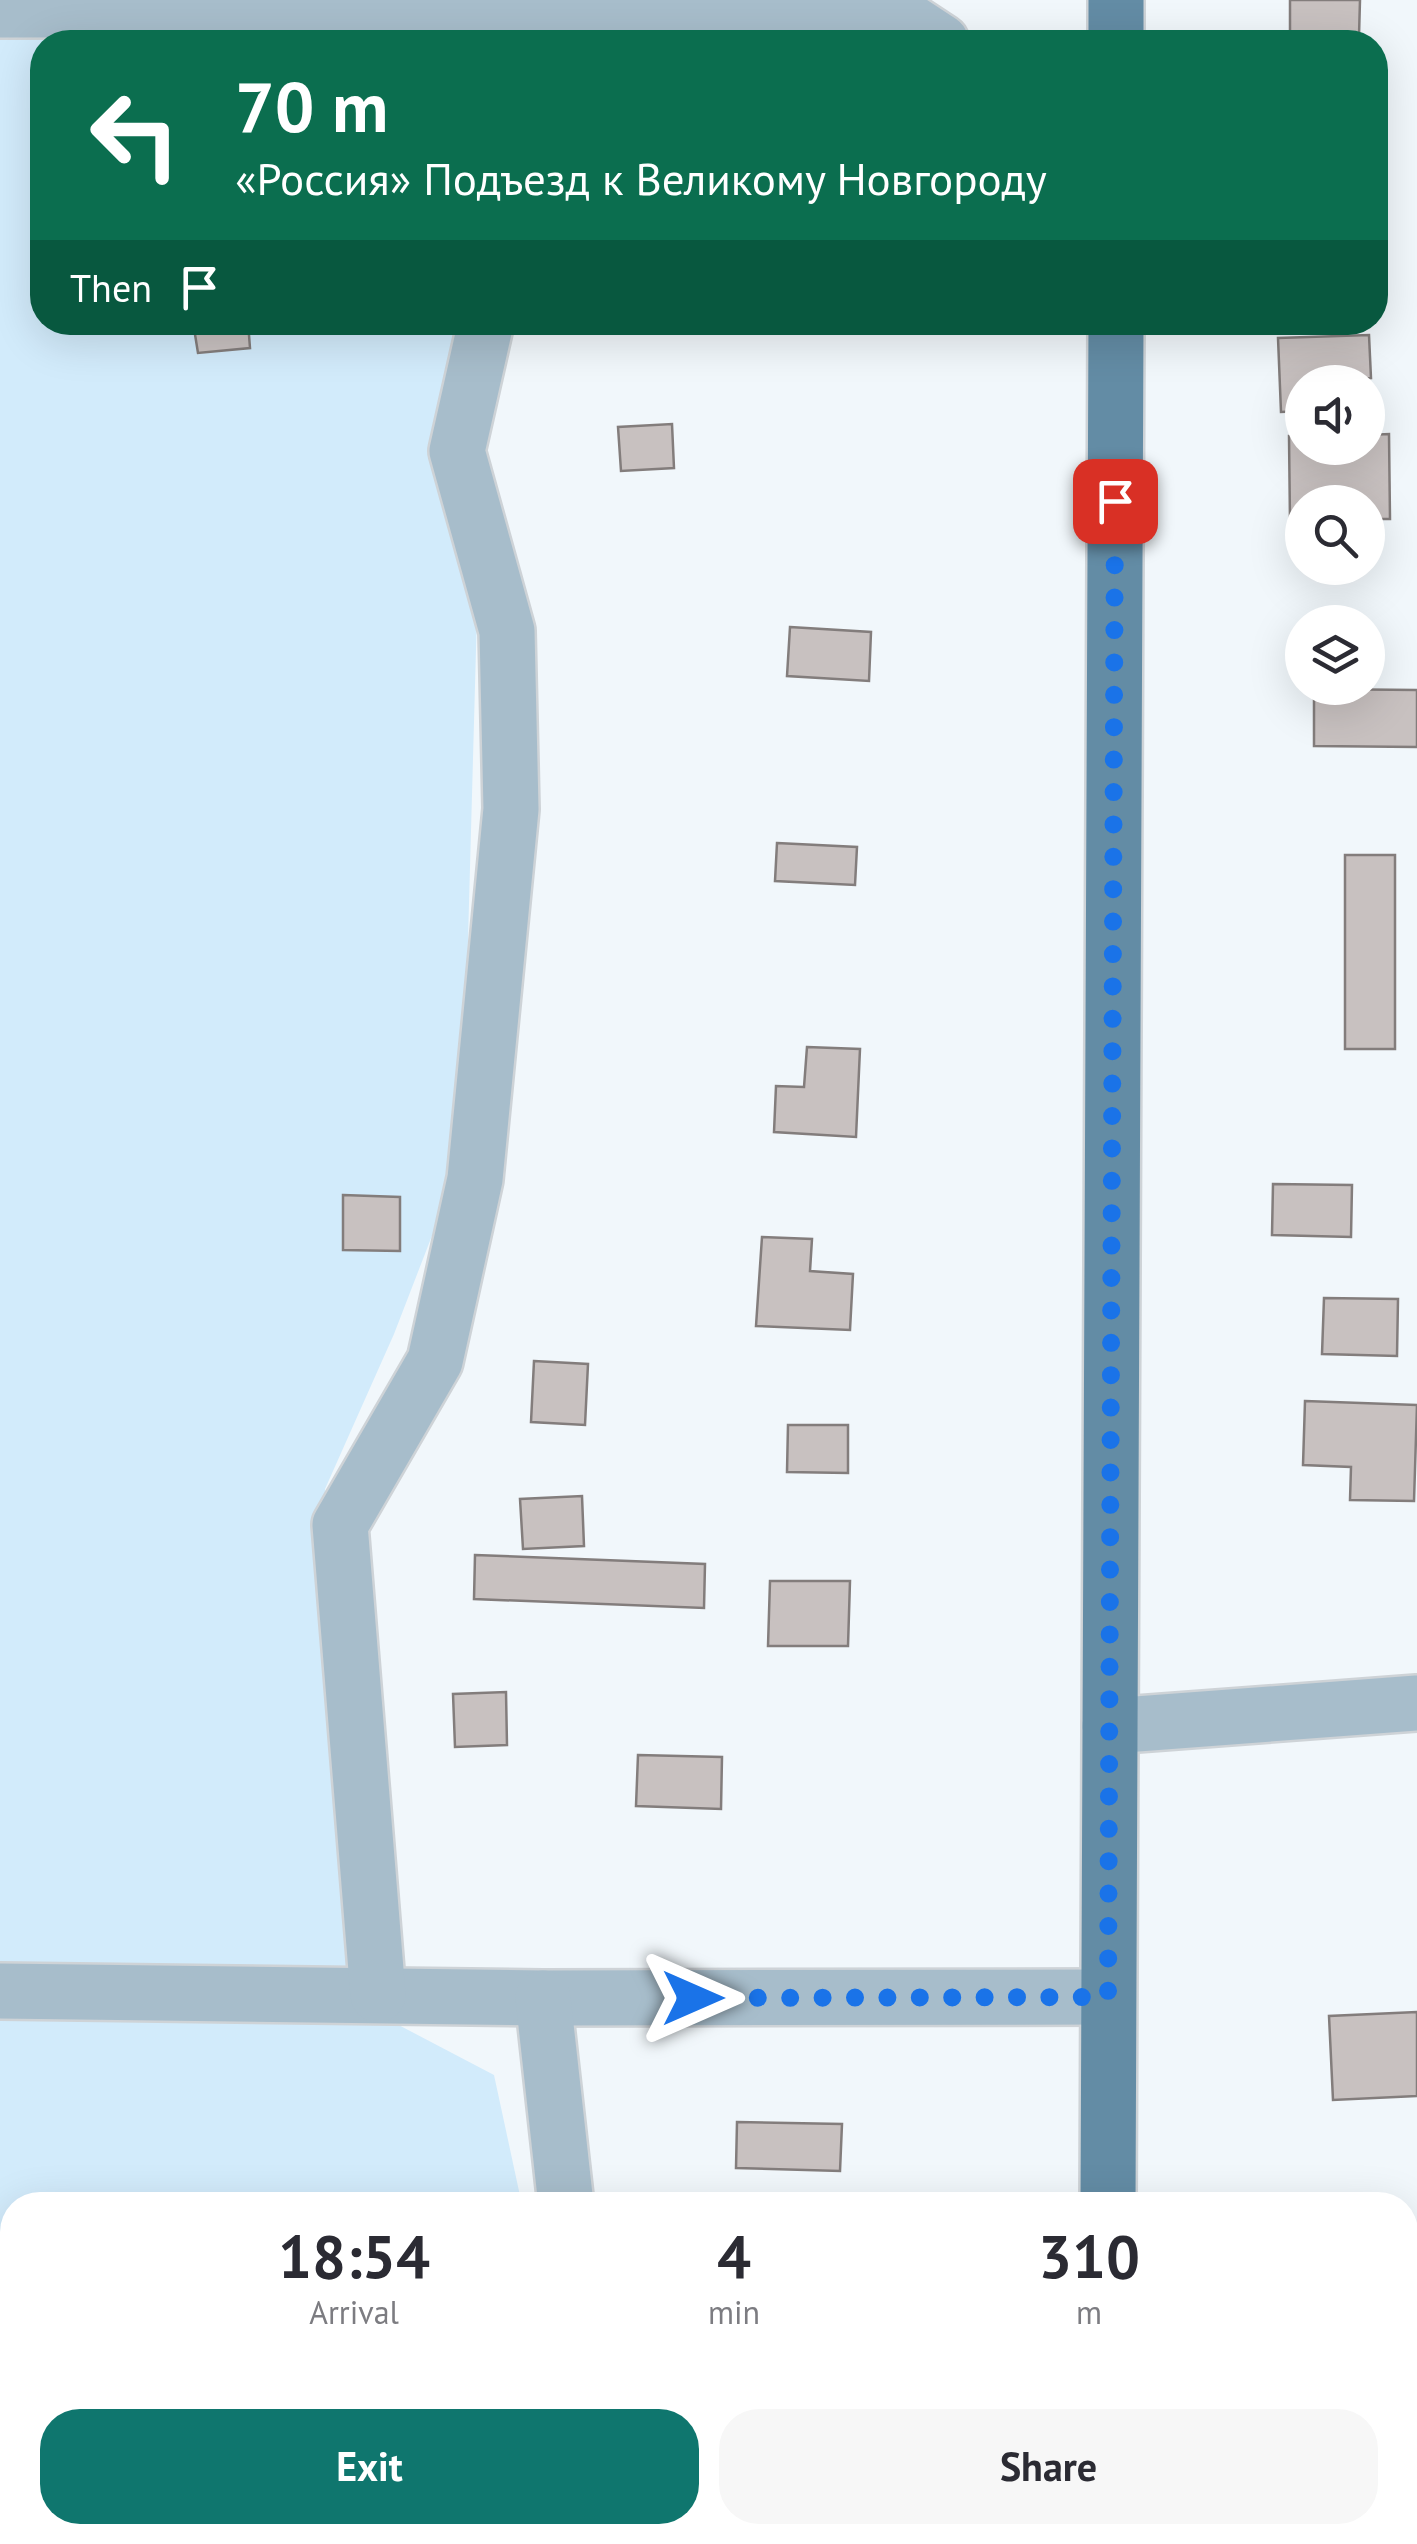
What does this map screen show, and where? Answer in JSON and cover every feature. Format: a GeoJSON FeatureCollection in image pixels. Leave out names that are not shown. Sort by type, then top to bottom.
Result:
{"type":"FeatureCollection","features":[{"type":"Feature","properties":{"kind":"main road"},"geometry":{"type":"LineString","coordinates":[[1116,0],[1116,30]]}},
{"type":"Feature","properties":{"kind":"main road"},"geometry":{"type":"LineString","coordinates":[[1108,2192],[1116,335]]}},
{"type":"Feature","properties":{"kind":"street"},"geometry":{"type":"LineString","coordinates":[[0,10],[58,4],[540,26],[912,23],[923,30]]}},
{"type":"Feature","properties":{"kind":"street"},"geometry":{"type":"LineString","coordinates":[[378,1995],[340,1525],[435,1361],[474,1178],[511,809],[506,631],[458,451],[483,335]]}},
{"type":"Feature","properties":{"kind":"street"},"geometry":{"type":"LineString","coordinates":[[1110,1726],[1417,1703]]}},
{"type":"Feature","properties":{"kind":"street"},"geometry":{"type":"LineString","coordinates":[[0,1991],[542,1998],[1108,1997]]}},
{"type":"Feature","properties":{"kind":"street"},"geometry":{"type":"LineString","coordinates":[[542,1998],[564,2192]]}},
{"type":"Feature","properties":{"kind":"shaded area"},"geometry":{"type":"Polygon","coordinates":[[[0,0],[494,0],[493,30],[30,30],[30,335],[485,335],[462,1158],[394,1334],[325,1489],[370,2010],[494,2075],[519,2192],[0,2192],[0,0]]]}},
{"type":"Feature","properties":{"kind":"building"},"geometry":{"type":"Polygon","coordinates":[[[1290,0],[1360,0],[1359,30],[1290,30],[1290,0]]]}},
{"type":"Feature","properties":{"kind":"building"},"geometry":{"type":"Polygon","coordinates":[[[195,335],[249,335],[250,348],[198,353],[195,335]]]}},
{"type":"Feature","properties":{"kind":"building"},"geometry":{"type":"Polygon","coordinates":[[[1369,335],[1370,365],[1285,365],[1285,412],[1281,412],[1278,338],[1369,335]]]}},
{"type":"Feature","properties":{"kind":"building"},"geometry":{"type":"Polygon","coordinates":[[[672,424],[674,468],[621,471],[618,427],[672,424]]]}},
{"type":"Feature","properties":{"kind":"building"},"geometry":{"type":"Polygon","coordinates":[[[1385,434],[1389,434],[1390,519],[1385,519],[1385,485],[1290,485],[1289,465],[1385,465],[1385,434]]]}},
{"type":"Feature","properties":{"kind":"building"},"geometry":{"type":"Polygon","coordinates":[[[790,627],[871,632],[869,681],[787,676],[790,627]]]}},
{"type":"Feature","properties":{"kind":"building"},"geometry":{"type":"Polygon","coordinates":[[[1385,690],[1417,690],[1417,747],[1314,746],[1314,705],[1385,705],[1385,690]]]}},
{"type":"Feature","properties":{"kind":"building"},"geometry":{"type":"Polygon","coordinates":[[[777,843],[857,847],[855,885],[775,881],[777,843]]]}},
{"type":"Feature","properties":{"kind":"building"},"geometry":{"type":"Polygon","coordinates":[[[1345,855],[1395,855],[1395,1049],[1345,1049],[1345,855]]]}},
{"type":"Feature","properties":{"kind":"building"},"geometry":{"type":"Polygon","coordinates":[[[807,1047],[860,1049],[856,1137],[774,1132],[776,1086],[804,1087],[807,1047]]]}},
{"type":"Feature","properties":{"kind":"building"},"geometry":{"type":"Polygon","coordinates":[[[1273,1184],[1352,1185],[1351,1237],[1272,1235],[1273,1184]]]}},
{"type":"Feature","properties":{"kind":"building"},"geometry":{"type":"Polygon","coordinates":[[[343,1195],[400,1197],[400,1251],[343,1250],[343,1195]]]}},
{"type":"Feature","properties":{"kind":"building"},"geometry":{"type":"Polygon","coordinates":[[[762,1237],[812,1239],[810,1271],[853,1274],[850,1330],[756,1326],[762,1237]]]}},
{"type":"Feature","properties":{"kind":"building"},"geometry":{"type":"Polygon","coordinates":[[[1324,1298],[1398,1299],[1397,1356],[1322,1354],[1324,1298]]]}},
{"type":"Feature","properties":{"kind":"building"},"geometry":{"type":"Polygon","coordinates":[[[534,1361],[588,1364],[585,1425],[531,1422],[534,1361]]]}},
{"type":"Feature","properties":{"kind":"building"},"geometry":{"type":"Polygon","coordinates":[[[1305,1401],[1417,1405],[1414,1501],[1350,1500],[1351,1467],[1303,1465],[1305,1401]]]}},
{"type":"Feature","properties":{"kind":"building"},"geometry":{"type":"Polygon","coordinates":[[[788,1425],[848,1425],[848,1473],[787,1472],[788,1425]]]}},
{"type":"Feature","properties":{"kind":"building"},"geometry":{"type":"Polygon","coordinates":[[[582,1496],[584,1546],[523,1549],[520,1499],[582,1496]]]}},
{"type":"Feature","properties":{"kind":"building"},"geometry":{"type":"Polygon","coordinates":[[[475,1555],[705,1564],[704,1608],[474,1599],[475,1555]]]}},
{"type":"Feature","properties":{"kind":"building"},"geometry":{"type":"Polygon","coordinates":[[[770,1581],[850,1581],[848,1646],[768,1646],[770,1581]]]}},
{"type":"Feature","properties":{"kind":"building"},"geometry":{"type":"Polygon","coordinates":[[[506,1692],[507,1745],[455,1747],[453,1694],[506,1692]]]}},
{"type":"Feature","properties":{"kind":"building"},"geometry":{"type":"Polygon","coordinates":[[[638,1755],[722,1757],[721,1809],[636,1806],[638,1755]]]}},
{"type":"Feature","properties":{"kind":"building"},"geometry":{"type":"Polygon","coordinates":[[[1417,2012],[1417,2096],[1333,2100],[1329,2016],[1417,2012]]]}},
{"type":"Feature","properties":{"kind":"building"},"geometry":{"type":"Polygon","coordinates":[[[737,2122],[842,2124],[840,2171],[736,2168],[737,2122]]]}},
{"type":"Feature","properties":{"kind":"route"},"geometry":{"type":"LineString","coordinates":[[693,1998],[1108,1997],[1115,501]]}}]}
